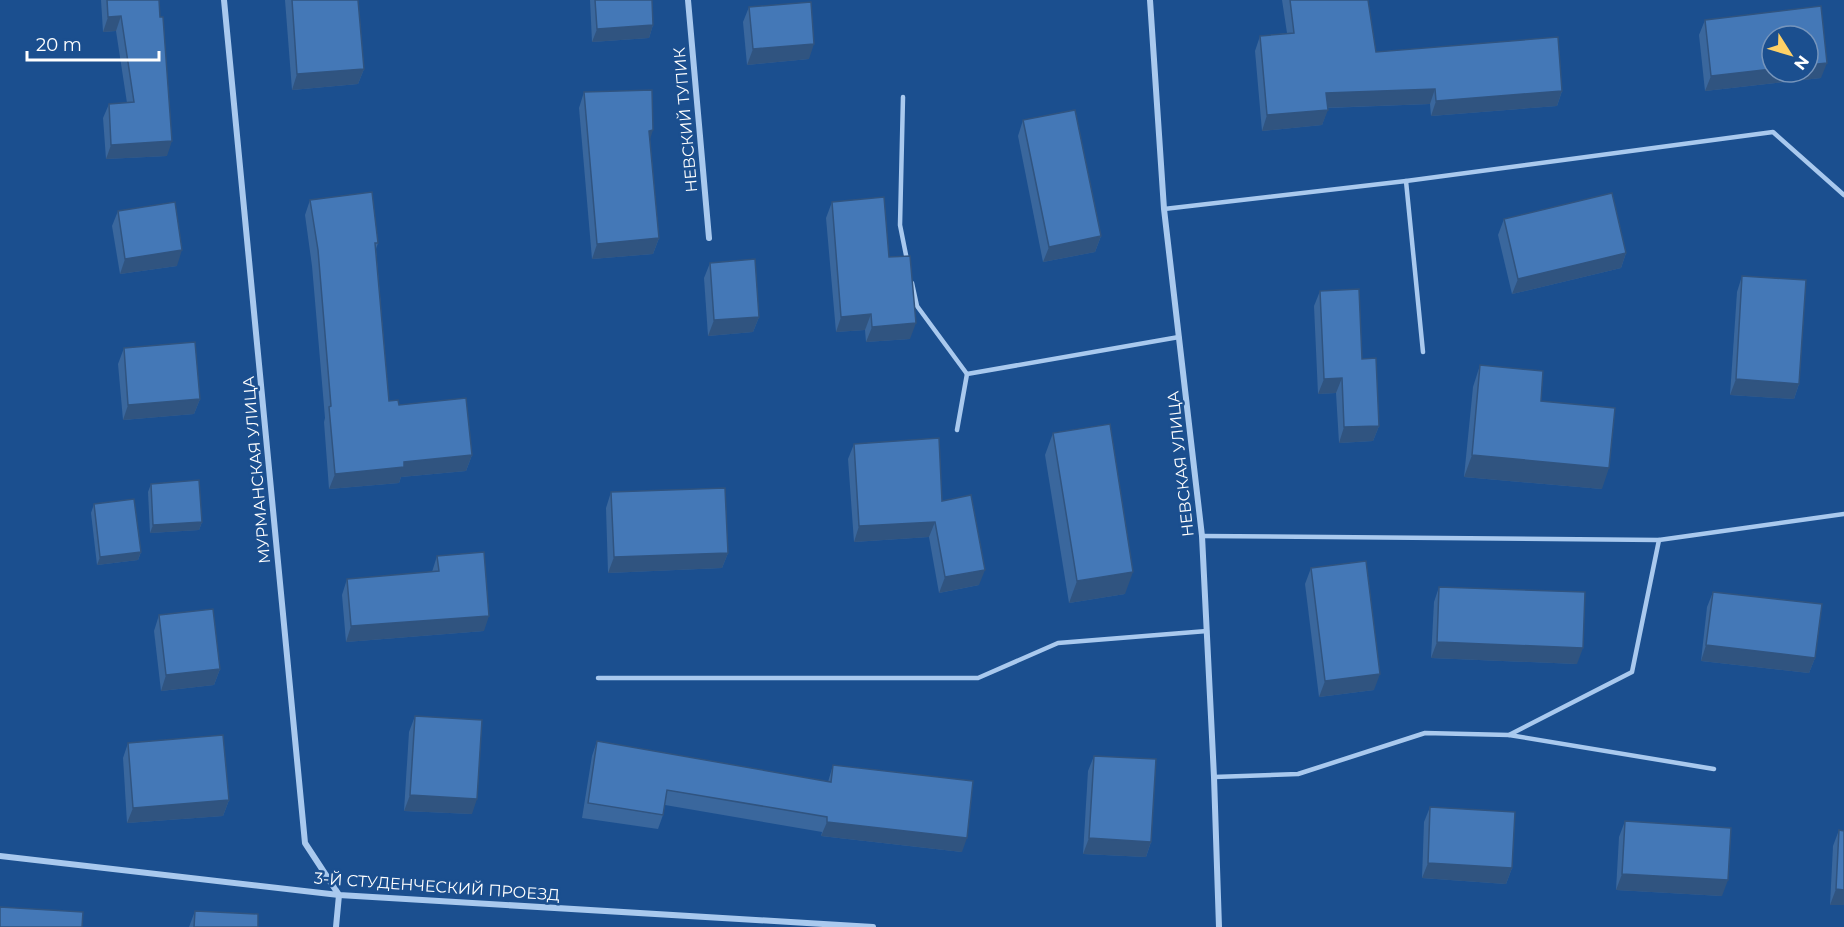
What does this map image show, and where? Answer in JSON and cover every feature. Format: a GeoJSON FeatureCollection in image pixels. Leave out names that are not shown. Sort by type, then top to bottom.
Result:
{"type":"FeatureCollection","features":[{"type":"Feature","properties":{"kind":"street","name":"МУРМАНСКАЯ УЛИЦА"},"geometry":{"type":"LineString","coordinates":[[224,0],[305,843],[339,895]]}},
{"type":"Feature","properties":{"kind":"street","name":"НЕВСКИЙ ТУПИК"},"geometry":{"type":"LineString","coordinates":[[688,0],[709,238]]}},
{"type":"Feature","properties":{"kind":"street","name":"НЕВСКАЯ УЛИЦА"},"geometry":{"type":"LineString","coordinates":[[1150,0],[1164,209],[1202,536],[1215,777],[1219,927]]}},
{"type":"Feature","properties":{"kind":"street","name":"3-Й СТУДЕНЧЕСКИЙ ПРОЕЗД"},"geometry":{"type":"LineString","coordinates":[[0,856],[339,895],[873,927]]}},
{"type":"Feature","properties":{"kind":"street"},"geometry":{"type":"LineString","coordinates":[[336,927],[339,895]]}},
{"type":"Feature","properties":{"kind":"lane"},"geometry":{"type":"LineString","coordinates":[[903,97],[900,225],[916,306],[967,374],[957,430]]}},
{"type":"Feature","properties":{"kind":"lane"},"geometry":{"type":"LineString","coordinates":[[1164,209],[1406,181],[1773,132],[1844,195]]}},
{"type":"Feature","properties":{"kind":"lane"},"geometry":{"type":"LineString","coordinates":[[1406,181],[1423,352]]}},
{"type":"Feature","properties":{"kind":"lane"},"geometry":{"type":"LineString","coordinates":[[967,374],[1179,337]]}},
{"type":"Feature","properties":{"kind":"lane"},"geometry":{"type":"LineString","coordinates":[[1202,536],[1659,540],[1844,514]]}},
{"type":"Feature","properties":{"kind":"lane"},"geometry":{"type":"LineString","coordinates":[[1509,735],[1632,672],[1659,540]]}},
{"type":"Feature","properties":{"kind":"lane"},"geometry":{"type":"LineString","coordinates":[[598,678],[978,678],[1058,643],[1207,631]]}},
{"type":"Feature","properties":{"kind":"lane"},"geometry":{"type":"LineString","coordinates":[[1215,777],[1298,774],[1425,734],[1509,735],[1714,769]]}},
{"type":"Feature","properties":{"kind":"building"},"geometry":{"type":"Polygon","coordinates":[[[107,0],[159,0],[160,17],[163,17],[172,141],[111,145],[109,104],[134,102],[121,16],[108,17],[107,0]]]}},
{"type":"Feature","properties":{"kind":"building"},"geometry":{"type":"Polygon","coordinates":[[[292,0],[358,0],[364,69],[297,74],[292,0]]]}},
{"type":"Feature","properties":{"kind":"building"},"geometry":{"type":"Polygon","coordinates":[[[595,0],[652,0],[653,25],[597,29],[595,0]]]}},
{"type":"Feature","properties":{"kind":"building"},"geometry":{"type":"Polygon","coordinates":[[[1290,0],[1368,0],[1376,52],[1558,37],[1562,91],[1436,101],[1435,89],[1326,93],[1328,110],[1267,115],[1260,36],[1294,33],[1290,0]]]}},
{"type":"Feature","properties":{"kind":"building"},"geometry":{"type":"Polygon","coordinates":[[[811,2],[814,44],[753,49],[749,7],[811,2]]]}},
{"type":"Feature","properties":{"kind":"building"},"geometry":{"type":"Polygon","coordinates":[[[1821,6],[1827,63],[1820,64],[1820,24],[1760,24],[1760,70],[1711,76],[1705,20],[1821,6]]]}},
{"type":"Feature","properties":{"kind":"building"},"geometry":{"type":"Polygon","coordinates":[[[652,90],[653,130],[649,131],[659,238],[597,244],[584,92],[652,90]]]}},
{"type":"Feature","properties":{"kind":"building"},"geometry":{"type":"Polygon","coordinates":[[[1075,110],[1101,236],[1049,247],[1023,120],[1075,110]]]}},
{"type":"Feature","properties":{"kind":"building"},"geometry":{"type":"Polygon","coordinates":[[[372,192],[378,243],[375,243],[389,401],[398,400],[399,405],[466,398],[472,455],[404,462],[404,467],[335,474],[318,250],[310,200],[372,192]]]}},
{"type":"Feature","properties":{"kind":"building"},"geometry":{"type":"Polygon","coordinates":[[[1612,193],[1626,253],[1518,279],[1504,219],[1612,193]]]}},
{"type":"Feature","properties":{"kind":"building"},"geometry":{"type":"Polygon","coordinates":[[[884,197],[889,257],[910,256],[916,323],[872,327],[871,314],[841,317],[832,202],[884,197]]]}},
{"type":"Feature","properties":{"kind":"building"},"geometry":{"type":"Polygon","coordinates":[[[175,202],[182,250],[125,259],[118,211],[175,202]]]}},
{"type":"Feature","properties":{"kind":"building"},"geometry":{"type":"Polygon","coordinates":[[[755,259],[759,317],[714,320],[710,263],[755,259]]]}},
{"type":"Feature","properties":{"kind":"building"},"geometry":{"type":"Polygon","coordinates":[[[1742,276],[1806,280],[1799,384],[1736,379],[1742,276]]]}},
{"type":"Feature","properties":{"kind":"building"},"geometry":{"type":"Polygon","coordinates":[[[1359,289],[1362,359],[1376,358],[1379,426],[1344,427],[1342,378],[1324,379],[1320,291],[1359,289]]]}},
{"type":"Feature","properties":{"kind":"building"},"geometry":{"type":"Polygon","coordinates":[[[195,342],[200,399],[128,405],[124,348],[195,342]]]}},
{"type":"Feature","properties":{"kind":"building"},"geometry":{"type":"Polygon","coordinates":[[[1480,365],[1543,371],[1541,401],[1615,408],[1609,468],[1472,455],[1480,365]]]}},
{"type":"Feature","properties":{"kind":"building"},"geometry":{"type":"Polygon","coordinates":[[[1110,424],[1133,572],[1077,581],[1053,433],[1110,424]]]}},
{"type":"Feature","properties":{"kind":"building"},"geometry":{"type":"Polygon","coordinates":[[[939,438],[942,501],[971,495],[985,570],[945,577],[935,522],[859,526],[854,444],[939,438]]]}},
{"type":"Feature","properties":{"kind":"building"},"geometry":{"type":"Polygon","coordinates":[[[199,480],[202,522],[153,525],[151,484],[199,480]]]}},
{"type":"Feature","properties":{"kind":"building"},"geometry":{"type":"Polygon","coordinates":[[[725,488],[728,553],[614,557],[611,492],[725,488]]]}},
{"type":"Feature","properties":{"kind":"building"},"geometry":{"type":"Polygon","coordinates":[[[134,499],[141,552],[100,557],[94,504],[134,499]]]}},
{"type":"Feature","properties":{"kind":"building"},"geometry":{"type":"Polygon","coordinates":[[[484,552],[489,616],[351,626],[347,579],[439,571],[437,556],[484,552]]]}},
{"type":"Feature","properties":{"kind":"building"},"geometry":{"type":"Polygon","coordinates":[[[1366,561],[1380,674],[1325,681],[1311,568],[1366,561]]]}},
{"type":"Feature","properties":{"kind":"building"},"geometry":{"type":"Polygon","coordinates":[[[1439,587],[1585,592],[1583,648],[1437,642],[1439,587]]]}},
{"type":"Feature","properties":{"kind":"building"},"geometry":{"type":"Polygon","coordinates":[[[1713,592],[1822,604],[1815,658],[1706,645],[1713,592]]]}},
{"type":"Feature","properties":{"kind":"building"},"geometry":{"type":"Polygon","coordinates":[[[213,609],[220,669],[166,675],[159,615],[213,609]]]}},
{"type":"Feature","properties":{"kind":"building"},"geometry":{"type":"Polygon","coordinates":[[[415,716],[482,720],[477,799],[410,795],[415,716]]]}},
{"type":"Feature","properties":{"kind":"building"},"geometry":{"type":"Polygon","coordinates":[[[223,735],[229,800],[133,808],[128,743],[223,735]]]}},
{"type":"Feature","properties":{"kind":"building"},"geometry":{"type":"Polygon","coordinates":[[[597,741],[831,782],[833,765],[973,781],[967,838],[827,822],[827,817],[667,790],[663,815],[588,803],[597,741]]]}},
{"type":"Feature","properties":{"kind":"building"},"geometry":{"type":"Polygon","coordinates":[[[1094,756],[1156,759],[1151,842],[1089,838],[1094,756]]]}},
{"type":"Feature","properties":{"kind":"building"},"geometry":{"type":"Polygon","coordinates":[[[1430,807],[1515,812],[1512,868],[1428,863],[1430,807]]]}},
{"type":"Feature","properties":{"kind":"building"},"geometry":{"type":"Polygon","coordinates":[[[1625,821],[1731,828],[1728,880],[1622,874],[1625,821]]]}},
{"type":"Feature","properties":{"kind":"building"},"geometry":{"type":"Polygon","coordinates":[[[1839,830],[1844,831],[1844,890],[1836,889],[1839,830]]]}},
{"type":"Feature","properties":{"kind":"building"},"geometry":{"type":"Polygon","coordinates":[[[0,907],[83,912],[82,927],[0,927],[0,907]]]}},
{"type":"Feature","properties":{"kind":"building"},"geometry":{"type":"Polygon","coordinates":[[[195,911],[258,914],[258,927],[194,927],[195,911]]]}}]}
